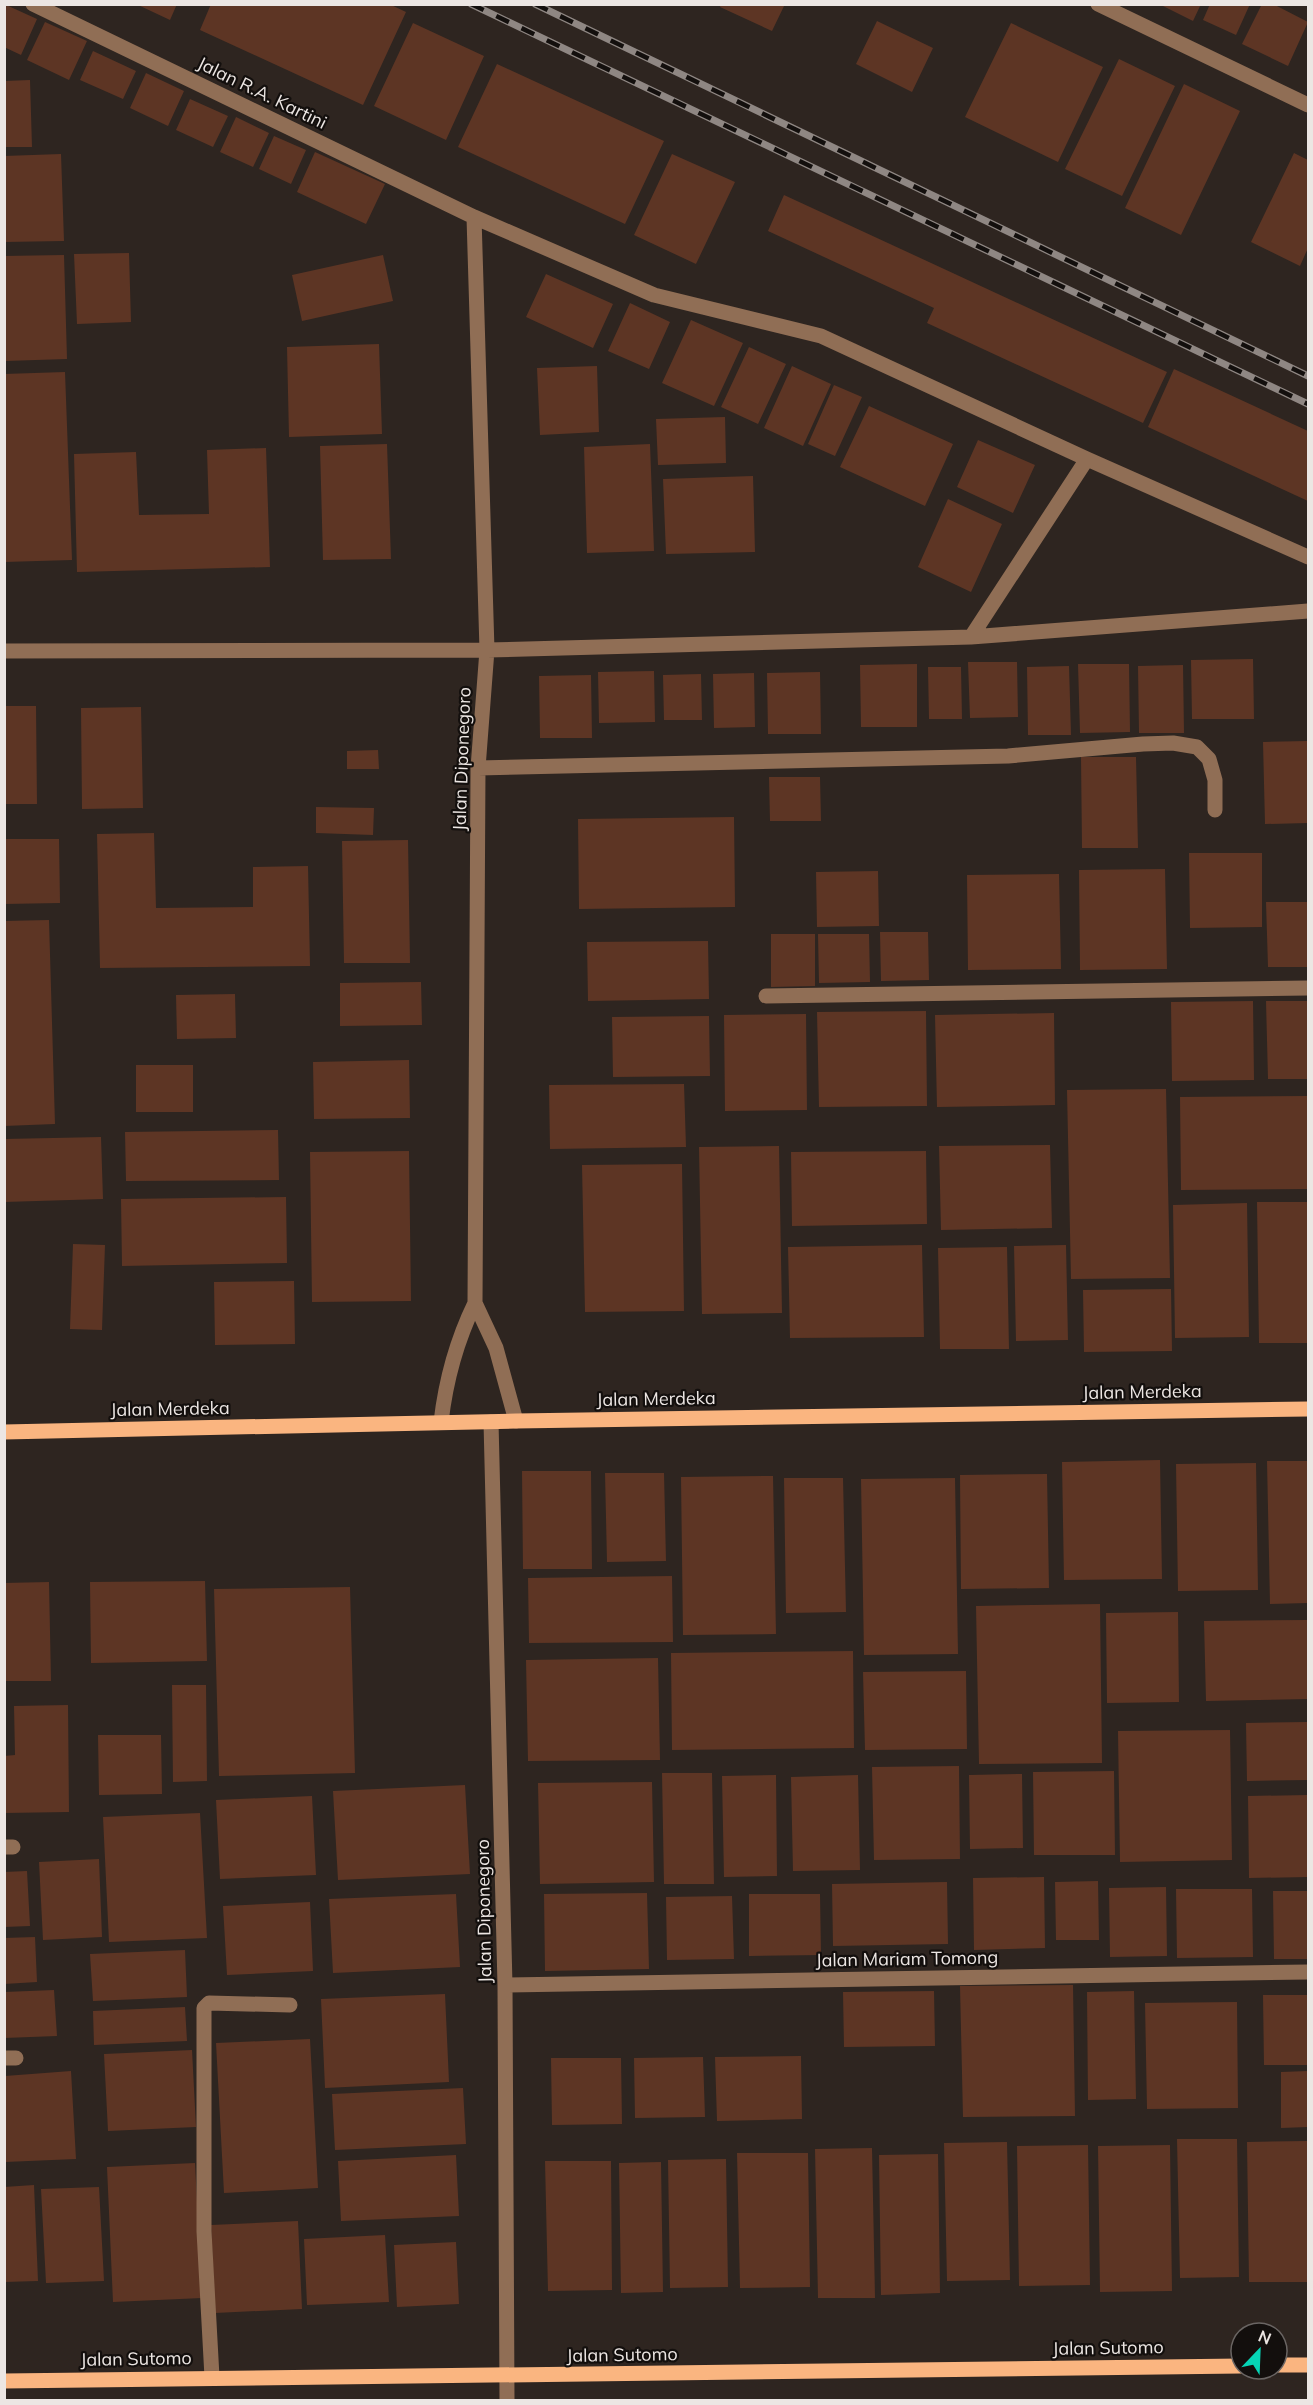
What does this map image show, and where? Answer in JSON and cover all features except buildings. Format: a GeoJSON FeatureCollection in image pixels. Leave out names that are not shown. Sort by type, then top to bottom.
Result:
{"type":"FeatureCollection","features":[{"type":"Feature","properties":{"kind":"main road","name":"Jalan Merdeka"},"geometry":{"type":"LineString","coordinates":[[4,1432],[441,1422],[1308,1409]]}},
{"type":"Feature","properties":{"kind":"main road"},"geometry":{"type":"LineString","coordinates":[[1289,2365],[1308,2365]]}},
{"type":"Feature","properties":{"kind":"main road","name":"Jalan Sutomo"},"geometry":{"type":"LineString","coordinates":[[4,2381],[1229,2366]]}},
{"type":"Feature","properties":{"kind":"street","name":"Jalan R.A. Kartini"},"geometry":{"type":"LineString","coordinates":[[33,4],[474,217],[654,295],[820,336],[1087,459],[1308,557]]}},
{"type":"Feature","properties":{"kind":"street"},"geometry":{"type":"LineString","coordinates":[[1098,4],[1308,105]]}},
{"type":"Feature","properties":{"kind":"street","name":"Jalan Diponegoro"},"geometry":{"type":"LineString","coordinates":[[441,1422],[444,1389],[452,1359],[476,1303],[478,768],[486,650],[474,217]]}},
{"type":"Feature","properties":{"kind":"street"},"geometry":{"type":"LineString","coordinates":[[971,637],[1087,459]]}},
{"type":"Feature","properties":{"kind":"street"},"geometry":{"type":"LineString","coordinates":[[4,651],[486,650],[971,637],[1308,611]]}},
{"type":"Feature","properties":{"kind":"street"},"geometry":{"type":"LineString","coordinates":[[478,768],[1008,756],[1173,743],[1197,747],[1209,759],[1215,780],[1215,810]]}},
{"type":"Feature","properties":{"kind":"street"},"geometry":{"type":"LineString","coordinates":[[766,996],[1308,988]]}},
{"type":"Feature","properties":{"kind":"street","name":"Jalan Diponegoro"},"geometry":{"type":"LineString","coordinates":[[476,1303],[496,1348],[516,1421]]}},
{"type":"Feature","properties":{"kind":"street","name":"Jalan Diponegoro"},"geometry":{"type":"LineString","coordinates":[[491,1422],[506,1985],[507,2400]]}},
{"type":"Feature","properties":{"kind":"street","name":"Jalan Mariam Tomong"},"geometry":{"type":"LineString","coordinates":[[506,1985],[1308,1972]]}},
{"type":"Feature","properties":{"kind":"street"},"geometry":{"type":"LineString","coordinates":[[212,2377],[204,2231],[204,2008],[209,2003],[290,2005]]}},
{"type":"Feature","properties":{"kind":"railway"},"geometry":{"type":"LineString","coordinates":[[471,4],[1308,404]]}},
{"type":"Feature","properties":{"kind":"railway"},"geometry":{"type":"LineString","coordinates":[[535,4],[1308,376]]}}]}
